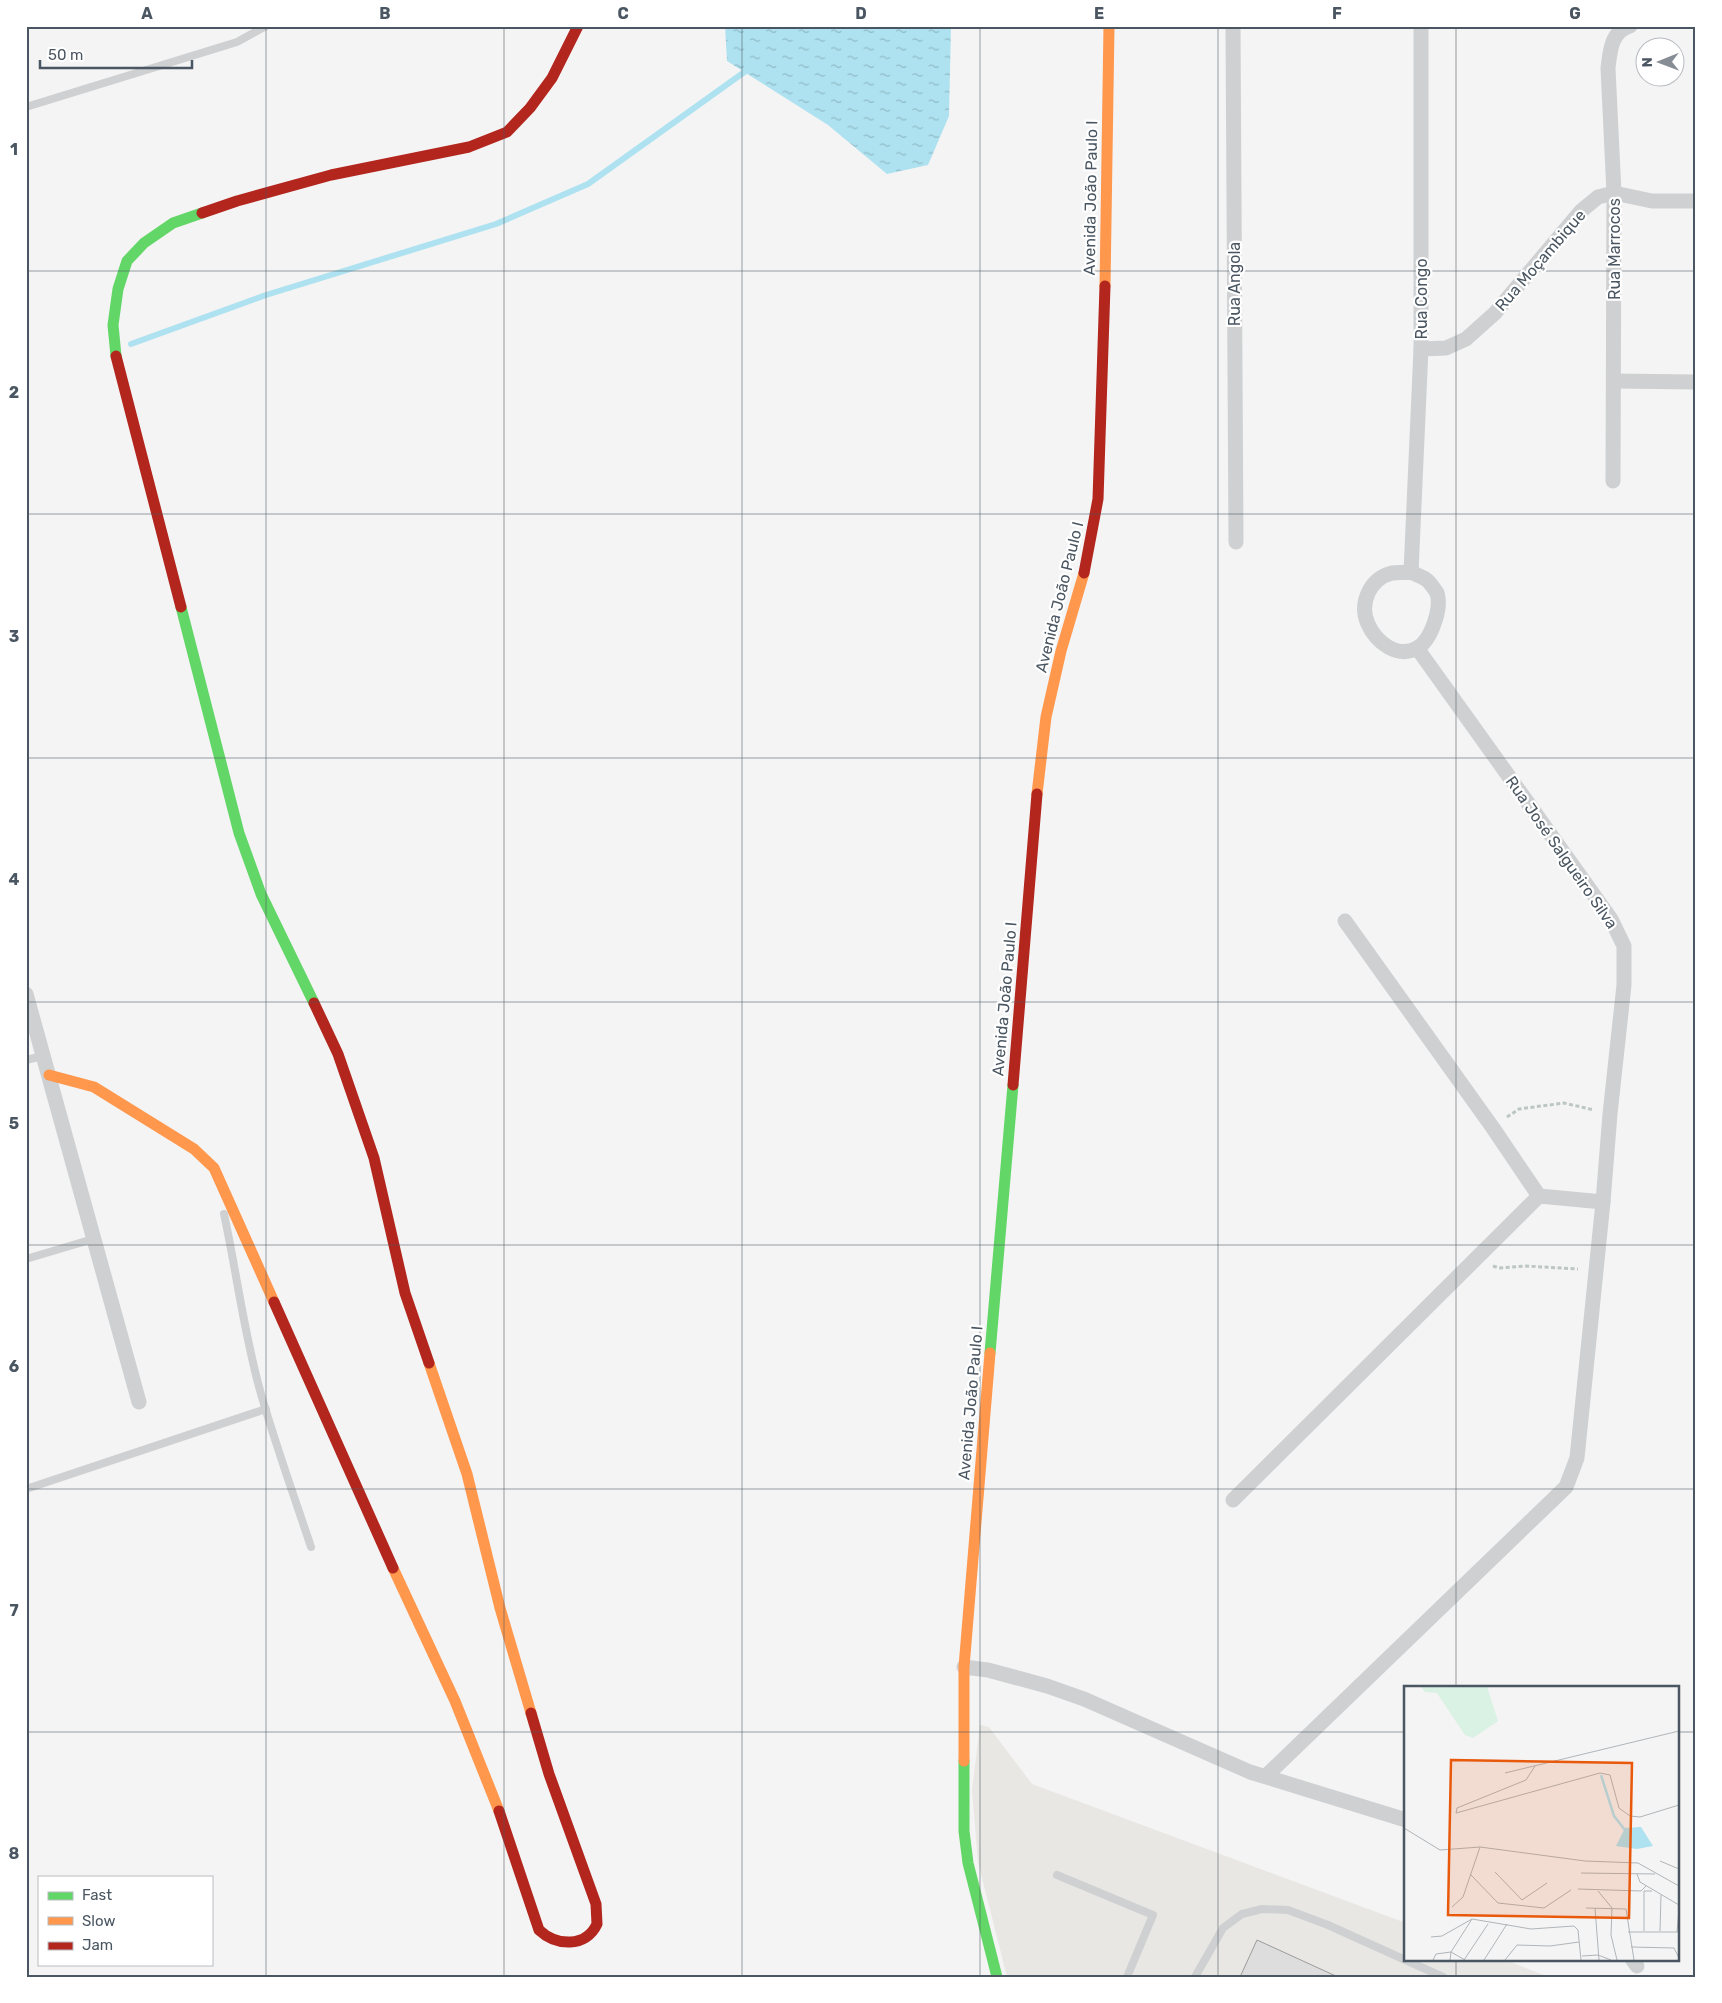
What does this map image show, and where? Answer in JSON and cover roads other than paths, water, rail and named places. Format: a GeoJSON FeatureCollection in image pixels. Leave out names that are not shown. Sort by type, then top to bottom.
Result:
{"type":"FeatureCollection","features":[{"type":"Feature","properties":{"kind":"street"},"geometry":{"type":"LineString","coordinates":[[49,1075],[94,1087],[194,1149],[214,1168],[372,1524],[455,1701],[499,1810],[539,1930],[549,1938],[560,1942],[580,1940],[592,1934],[598,1923],[596,1904],[549,1774],[500,1608],[467,1474],[405,1293],[374,1158],[338,1054],[261,894],[239,832],[114,347],[113,325],[118,290],[127,261],[144,243],[173,223],[237,201],[331,175],[469,147],[507,132],[530,108],[552,78],[578,26]]}},
{"type":"Feature","properties":{"kind":"street","name":"Avenida João Paulo I"},"geometry":{"type":"LineString","coordinates":[[997,1977],[968,1863],[964,1830],[964,1667],[1039,776],[1046,717],[1088,561],[1098,499],[1106,278],[1109,26]]}},
{"type":"Feature","properties":{"kind":"street","name":"Rua Angola"},"geometry":{"type":"LineString","coordinates":[[1233,26],[1236,542]]}},
{"type":"Feature","properties":{"kind":"street","name":"Rua Congo"},"geometry":{"type":"LineString","coordinates":[[1411,572],[1421,349],[1421,26]]}},
{"type":"Feature","properties":{"kind":"street","name":"Rua Marrocos"},"geometry":{"type":"LineString","coordinates":[[1613,481],[1614,193],[1608,68],[1611,48],[1616,35],[1630,26]]}},
{"type":"Feature","properties":{"kind":"street"},"geometry":{"type":"LineString","coordinates":[[1614,193],[1652,200],[1696,201]]}},
{"type":"Feature","properties":{"kind":"street","name":"Rua Moçambique"},"geometry":{"type":"LineString","coordinates":[[1421,349],[1446,348],[1466,339],[1495,313],[1581,211],[1598,197],[1614,193]]}},
{"type":"Feature","properties":{"kind":"street"},"geometry":{"type":"LineString","coordinates":[[1614,381],[1696,382]]}},
{"type":"Feature","properties":{"kind":"street"},"geometry":{"type":"LineString","coordinates":[[1411,572],[1427,579],[1437,594],[1437,614],[1428,637],[1417,648],[1403,651],[1388,648],[1372,634],[1364,616],[1365,598],[1374,583],[1392,573],[1411,572]]}},
{"type":"Feature","properties":{"kind":"street","name":"Rua José Salgueiro Silva"},"geometry":{"type":"LineString","coordinates":[[1266,1776],[1566,1487],[1578,1458],[1624,985],[1624,946],[1611,919],[1417,648]]}},
{"type":"Feature","properties":{"kind":"street"},"geometry":{"type":"LineString","coordinates":[[1345,921],[1493,1128],[1539,1196]]}},
{"type":"Feature","properties":{"kind":"street"},"geometry":{"type":"LineString","coordinates":[[26,994],[138,1402]]}},
{"type":"Feature","properties":{"kind":"street"},"geometry":{"type":"LineString","coordinates":[[1539,1196],[1603,1202]]}},
{"type":"Feature","properties":{"kind":"street"},"geometry":{"type":"LineString","coordinates":[[1233,1500],[1539,1196]]}},
{"type":"Feature","properties":{"kind":"street"},"geometry":{"type":"LineString","coordinates":[[964,1667],[988,1670],[1030,1681],[1084,1699],[1250,1772],[1404,1819]]}},
{"type":"Feature","properties":{"kind":"lane"},"geometry":{"type":"LineString","coordinates":[[26,107],[237,42],[266,26]]}},
{"type":"Feature","properties":{"kind":"lane"},"geometry":{"type":"LineString","coordinates":[[26,1060],[43,1056]]}},
{"type":"Feature","properties":{"kind":"lane"},"geometry":{"type":"LineString","coordinates":[[214,1168],[236,1273],[242,1318],[266,1409],[311,1547]]}},
{"type":"Feature","properties":{"kind":"lane"},"geometry":{"type":"LineString","coordinates":[[26,1259],[93,1239]]}},
{"type":"Feature","properties":{"kind":"lane"},"geometry":{"type":"LineString","coordinates":[[26,1489],[266,1409]]}},
{"type":"Feature","properties":{"kind":"lane"},"geometry":{"type":"LineString","coordinates":[[1057,1875],[1153,1915],[1126,1977]]}},
{"type":"Feature","properties":{"kind":"lane"},"geometry":{"type":"LineString","coordinates":[[1195,1977],[1223,1928],[1242,1914],[1262,1909],[1288,1910],[1404,1960]]}},
{"type":"Feature","properties":{"kind":"lane"},"geometry":{"type":"LineString","coordinates":[[1405,1960],[1443,1977]]}},
{"type":"Feature","properties":{"kind":"water"},"geometry":{"type":"Polygon","coordinates":[[[725,26],[951,26],[949,116],[928,165],[887,174],[828,125],[727,61],[725,26]]]}},
{"type":"Feature","properties":{"kind":"waterway"},"geometry":{"type":"LineString","coordinates":[[131,344],[266,295],[496,224],[588,184],[750,68]]}}]}
